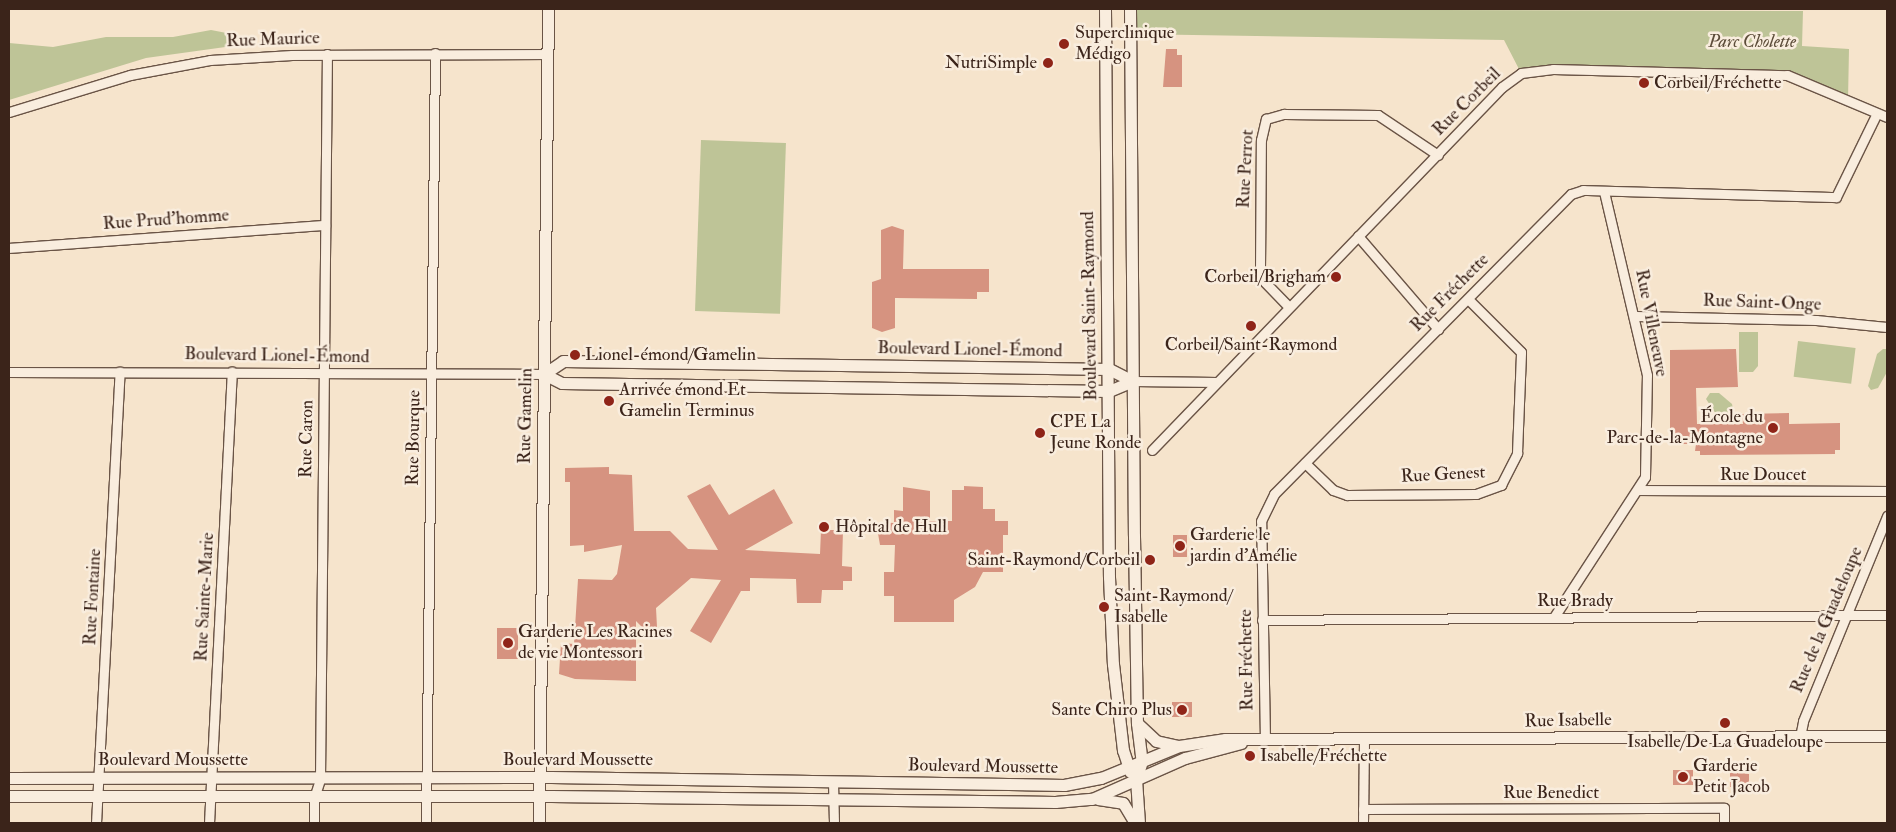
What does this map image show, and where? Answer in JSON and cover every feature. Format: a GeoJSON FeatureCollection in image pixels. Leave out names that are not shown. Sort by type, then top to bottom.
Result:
{"type":"FeatureCollection","features":[{"type":"Feature","properties":{"kind":"street","name":"Rue Gamelin"},"geometry":{"type":"LineString","coordinates":[[540,823],[546,54],[548,9]]}},
{"type":"Feature","properties":{"kind":"street","name":"Boulevard Saint-Raymond"},"geometry":{"type":"LineString","coordinates":[[1105,9],[1111,623],[1127,767]]}},
{"type":"Feature","properties":{"kind":"street"},"geometry":{"type":"LineString","coordinates":[[1130,9],[1137,723],[1142,761],[1136,779],[1137,823]]}},
{"type":"Feature","properties":{"kind":"street","name":"Rue Bourque"},"geometry":{"type":"LineString","coordinates":[[426,823],[435,53]]}},
{"type":"Feature","properties":{"kind":"street","name":"Rue Maurice"},"geometry":{"type":"LineString","coordinates":[[9,112],[130,75],[186,64],[327,54],[546,54]]}},
{"type":"Feature","properties":{"kind":"street","name":"Rue Caron"},"geometry":{"type":"LineString","coordinates":[[314,823],[314,798],[320,778],[327,54]]}},
{"type":"Feature","properties":{"kind":"street","name":"Rue Corbeil"},"geometry":{"type":"LineString","coordinates":[[1152,450],[1288,306],[1438,155],[1502,87],[1533,69],[1787,75],[1887,117]]}},
{"type":"Feature","properties":{"kind":"street","name":"Rue Fréchette"},"geometry":{"type":"LineString","coordinates":[[1265,740],[1262,620],[1264,512],[1274,494],[1468,299],[1567,196],[1583,190],[1836,197],[1877,113]]}},
{"type":"Feature","properties":{"kind":"street","name":"Rue Perrot"},"geometry":{"type":"LineString","coordinates":[[1288,306],[1265,282],[1260,270],[1261,140],[1266,119],[1284,114],[1378,114],[1438,155]]}},
{"type":"Feature","properties":{"kind":"street","name":"Rue Villeneuve"},"geometry":{"type":"LineString","coordinates":[[1554,617],[1639,490],[1645,476],[1648,388],[1636,316],[1604,192]]}},
{"type":"Feature","properties":{"kind":"street","name":"Rue Prud'homme"},"geometry":{"type":"LineString","coordinates":[[9,248],[325,226]]}},
{"type":"Feature","properties":{"kind":"street"},"geometry":{"type":"LineString","coordinates":[[1358,236],[1438,328]]}},
{"type":"Feature","properties":{"kind":"street","name":"Rue Genest"},"geometry":{"type":"LineString","coordinates":[[1305,463],[1333,490],[1347,495],[1476,494],[1501,485],[1518,452],[1521,352],[1468,299]]}},
{"type":"Feature","properties":{"kind":"street","name":"Rue Saint-Onge"},"geometry":{"type":"LineString","coordinates":[[1636,316],[1816,320],[1887,328]]}},
{"type":"Feature","properties":{"kind":"street","name":"Boulevard Lionel-Émond"},"geometry":{"type":"LineString","coordinates":[[544,374],[562,362],[1109,369],[1134,381]]}},
{"type":"Feature","properties":{"kind":"street","name":"Boulevard Lionel-Émond"},"geometry":{"type":"LineString","coordinates":[[9,372],[544,374],[562,384],[1109,391],[1134,381]]}},
{"type":"Feature","properties":{"kind":"street","name":"Rue Fontaine"},"geometry":{"type":"LineString","coordinates":[[96,823],[120,372]]}},
{"type":"Feature","properties":{"kind":"street","name":"Rue Sainte-Marie"},"geometry":{"type":"LineString","coordinates":[[209,823],[232,372]]}},
{"type":"Feature","properties":{"kind":"street"},"geometry":{"type":"LineString","coordinates":[[1134,381],[1217,382]]}},
{"type":"Feature","properties":{"kind":"street","name":"Rue Doucet"},"geometry":{"type":"LineString","coordinates":[[1639,490],[1887,492]]}},
{"type":"Feature","properties":{"kind":"street","name":"Rue de la Guadeloupe"},"geometry":{"type":"LineString","coordinates":[[1800,737],[1802,721],[1848,615],[1887,516]]}},
{"type":"Feature","properties":{"kind":"street","name":"Rue Brady"},"geometry":{"type":"LineString","coordinates":[[1262,620],[1887,615]]}},
{"type":"Feature","properties":{"kind":"street"},"geometry":{"type":"LineString","coordinates":[[1137,723],[1156,741],[1178,746]]}},
{"type":"Feature","properties":{"kind":"street","name":"Rue Isabelle"},"geometry":{"type":"LineString","coordinates":[[1142,761],[1178,746],[1216,740],[1364,741],[1887,736]]}},
{"type":"Feature","properties":{"kind":"street","name":"Rue Isabelle"},"geometry":{"type":"LineString","coordinates":[[1136,779],[1185,758],[1250,741]]}},
{"type":"Feature","properties":{"kind":"street"},"geometry":{"type":"LineString","coordinates":[[1363,823],[1364,741]]}},
{"type":"Feature","properties":{"kind":"street","name":"Boulevard Moussette"},"geometry":{"type":"LineString","coordinates":[[9,778],[540,777],[1064,786],[1086,782],[1142,761]]}},
{"type":"Feature","properties":{"kind":"street"},"geometry":{"type":"LineString","coordinates":[[1127,767],[1136,779]]}},
{"type":"Feature","properties":{"kind":"street","name":"Boulevard Moussette"},"geometry":{"type":"LineString","coordinates":[[9,796],[210,798],[540,797],[1055,802],[1092,799],[1136,779]]}},
{"type":"Feature","properties":{"kind":"street"},"geometry":{"type":"LineString","coordinates":[[833,782],[834,823]]}},
{"type":"Feature","properties":{"kind":"street"},"geometry":{"type":"LineString","coordinates":[[1092,799],[1106,798],[1124,803],[1137,823]]}},
{"type":"Feature","properties":{"kind":"street","name":"Rue Benedict"},"geometry":{"type":"LineString","coordinates":[[1363,809],[1724,808],[1724,823]]}},
{"type":"Feature","properties":{"kind":"green space","name":"Parc Cholette"},"geometry":{"type":"Polygon","coordinates":[[[1130,9],[1803,11],[1802,46],[1849,49],[1848,100],[1787,75],[1521,73],[1504,40],[1130,34],[1130,9]]]}},
{"type":"Feature","properties":{"kind":"green space"},"geometry":{"type":"Polygon","coordinates":[[[211,30],[237,35],[247,44],[146,58],[9,100],[9,43],[53,47],[106,37],[173,37],[211,30]]]}},
{"type":"Feature","properties":{"kind":"green space"},"geometry":{"type":"Polygon","coordinates":[[[701,140],[786,143],[780,314],[695,311],[701,140]]]}},
{"type":"Feature","properties":{"kind":"green space"},"geometry":{"type":"Polygon","coordinates":[[[1739,332],[1758,332],[1758,366],[1753,372],[1739,372],[1739,332]]]}},
{"type":"Feature","properties":{"kind":"green space"},"geometry":{"type":"Polygon","coordinates":[[[1798,341],[1856,348],[1851,384],[1794,377],[1798,341]]]}},
{"type":"Feature","properties":{"kind":"green space"},"geometry":{"type":"Polygon","coordinates":[[[1883,349],[1887,349],[1887,372],[1878,388],[1871,390],[1868,386],[1877,354],[1883,349]]]}},
{"type":"Feature","properties":{"kind":"green space"},"geometry":{"type":"Polygon","coordinates":[[[1710,393],[1719,393],[1732,404],[1734,414],[1718,417],[1706,399],[1710,393]]]}},
{"type":"Feature","properties":{"kind":"building"},"geometry":{"type":"Polygon","coordinates":[[[1166,49],[1177,49],[1177,55],[1182,55],[1182,87],[1163,87],[1166,49]]]}},
{"type":"Feature","properties":{"kind":"building"},"geometry":{"type":"Polygon","coordinates":[[[892,226],[904,230],[903,269],[989,269],[989,292],[977,292],[977,299],[895,298],[895,328],[882,332],[872,328],[872,282],[881,279],[881,230],[892,226]]]}},
{"type":"Feature","properties":{"kind":"building"},"geometry":{"type":"Polygon","coordinates":[[[1736,349],[1738,387],[1696,388],[1697,424],[1743,424],[1742,414],[1789,413],[1789,424],[1840,423],[1840,450],[1835,450],[1835,454],[1700,455],[1700,451],[1695,451],[1696,444],[1670,444],[1670,350],[1736,349]]]}},
{"type":"Feature","properties":{"kind":"building","name":"Hôpital de Hull"},"geometry":{"type":"Polygon","coordinates":[[[609,467],[609,474],[632,475],[634,531],[670,531],[688,549],[718,550],[687,496],[710,484],[729,515],[774,489],[793,523],[745,550],[820,554],[821,530],[843,530],[842,566],[852,567],[852,581],[843,581],[843,590],[822,590],[821,603],[797,603],[796,579],[750,578],[750,591],[741,591],[711,643],[690,631],[721,580],[691,578],[656,608],[657,627],[650,635],[636,621],[636,681],[575,679],[559,674],[561,643],[574,644],[578,579],[612,580],[617,574],[622,545],[584,552],[584,545],[570,546],[570,482],[565,482],[565,468],[609,467]]]}},
{"type":"Feature","properties":{"kind":"building"},"geometry":{"type":"Polygon","coordinates":[[[964,486],[983,487],[983,509],[995,509],[995,521],[1008,521],[1008,535],[1003,535],[1003,572],[983,572],[975,587],[954,600],[954,622],[894,622],[894,596],[884,596],[884,572],[894,572],[895,545],[880,545],[876,522],[894,523],[894,510],[903,511],[903,487],[930,491],[930,521],[952,521],[952,490],[964,490],[964,486]]]}},
{"type":"Feature","properties":{"kind":"building","name":"Garderie le jardin d'Amélie"},"geometry":{"type":"Polygon","coordinates":[[[1173,535],[1187,535],[1187,557],[1173,557],[1173,535]]]}},
{"type":"Feature","properties":{"kind":"building","name":"Garderie Les Racines de vie Montessori"},"geometry":{"type":"Polygon","coordinates":[[[497,628],[518,628],[518,659],[497,659],[497,628]]]}},
{"type":"Feature","properties":{"kind":"building","name":"Sante Chiro Plus"},"geometry":{"type":"Polygon","coordinates":[[[1172,702],[1192,702],[1192,717],[1172,717],[1172,702]]]}},
{"type":"Feature","properties":{"kind":"building","name":"Garderie Petit Jacob"},"geometry":{"type":"Polygon","coordinates":[[[1673,770],[1693,770],[1693,785],[1673,785],[1673,770]]]}},
{"type":"Feature","properties":{"kind":"building"},"geometry":{"type":"Polygon","coordinates":[[[1730,771],[1749,774],[1749,787],[1730,787],[1730,771]]]}},
{"type":"Feature","properties":{"kind":"place","name":"Superclinique Médigo"},"geometry":{"type":"Point","coordinates":[1064,44]}},
{"type":"Feature","properties":{"kind":"place","name":"NutriSimple"},"geometry":{"type":"Point","coordinates":[1048,63]}},
{"type":"Feature","properties":{"kind":"place","name":"Corbeil/Fréchette"},"geometry":{"type":"Point","coordinates":[1644,83]}},
{"type":"Feature","properties":{"kind":"place","name":"Corbeil/Brigham"},"geometry":{"type":"Point","coordinates":[1336,277]}},
{"type":"Feature","properties":{"kind":"place","name":"Corbeil/Saint-Raymond"},"geometry":{"type":"Point","coordinates":[1251,326]}},
{"type":"Feature","properties":{"kind":"place","name":"Lionel-émond/Gamelin"},"geometry":{"type":"Point","coordinates":[575,355]}},
{"type":"Feature","properties":{"kind":"place","name":"Arrivée émond Et Gamelin Terminus"},"geometry":{"type":"Point","coordinates":[609,401]}},
{"type":"Feature","properties":{"kind":"place","name":"École du Parc-de-la-Montagne"},"geometry":{"type":"Point","coordinates":[1773,428]}},
{"type":"Feature","properties":{"kind":"place","name":"CPE La Jeune Ronde"},"geometry":{"type":"Point","coordinates":[1040,433]}},
{"type":"Feature","properties":{"kind":"place","name":"Hôpital de Hull"},"geometry":{"type":"Point","coordinates":[824,527]}},
{"type":"Feature","properties":{"kind":"place","name":"Garderie le jardin d'Amélie"},"geometry":{"type":"Point","coordinates":[1180,546]}},
{"type":"Feature","properties":{"kind":"place","name":"Saint-Raymond/Corbeil"},"geometry":{"type":"Point","coordinates":[1150,560]}},
{"type":"Feature","properties":{"kind":"place","name":"Saint-Raymond/ Isabelle"},"geometry":{"type":"Point","coordinates":[1104,607]}},
{"type":"Feature","properties":{"kind":"place","name":"Garderie Les Racines de vie Montessori"},"geometry":{"type":"Point","coordinates":[508,643]}},
{"type":"Feature","properties":{"kind":"place","name":"Sante Chiro Plus"},"geometry":{"type":"Point","coordinates":[1182,710]}},
{"type":"Feature","properties":{"kind":"place","name":"Isabelle/De La Guadeloupe"},"geometry":{"type":"Point","coordinates":[1725,723]}},
{"type":"Feature","properties":{"kind":"place","name":"Isabelle/Fréchette"},"geometry":{"type":"Point","coordinates":[1250,756]}},
{"type":"Feature","properties":{"kind":"place","name":"Garderie Petit Jacob"},"geometry":{"type":"Point","coordinates":[1683,777]}}]}
